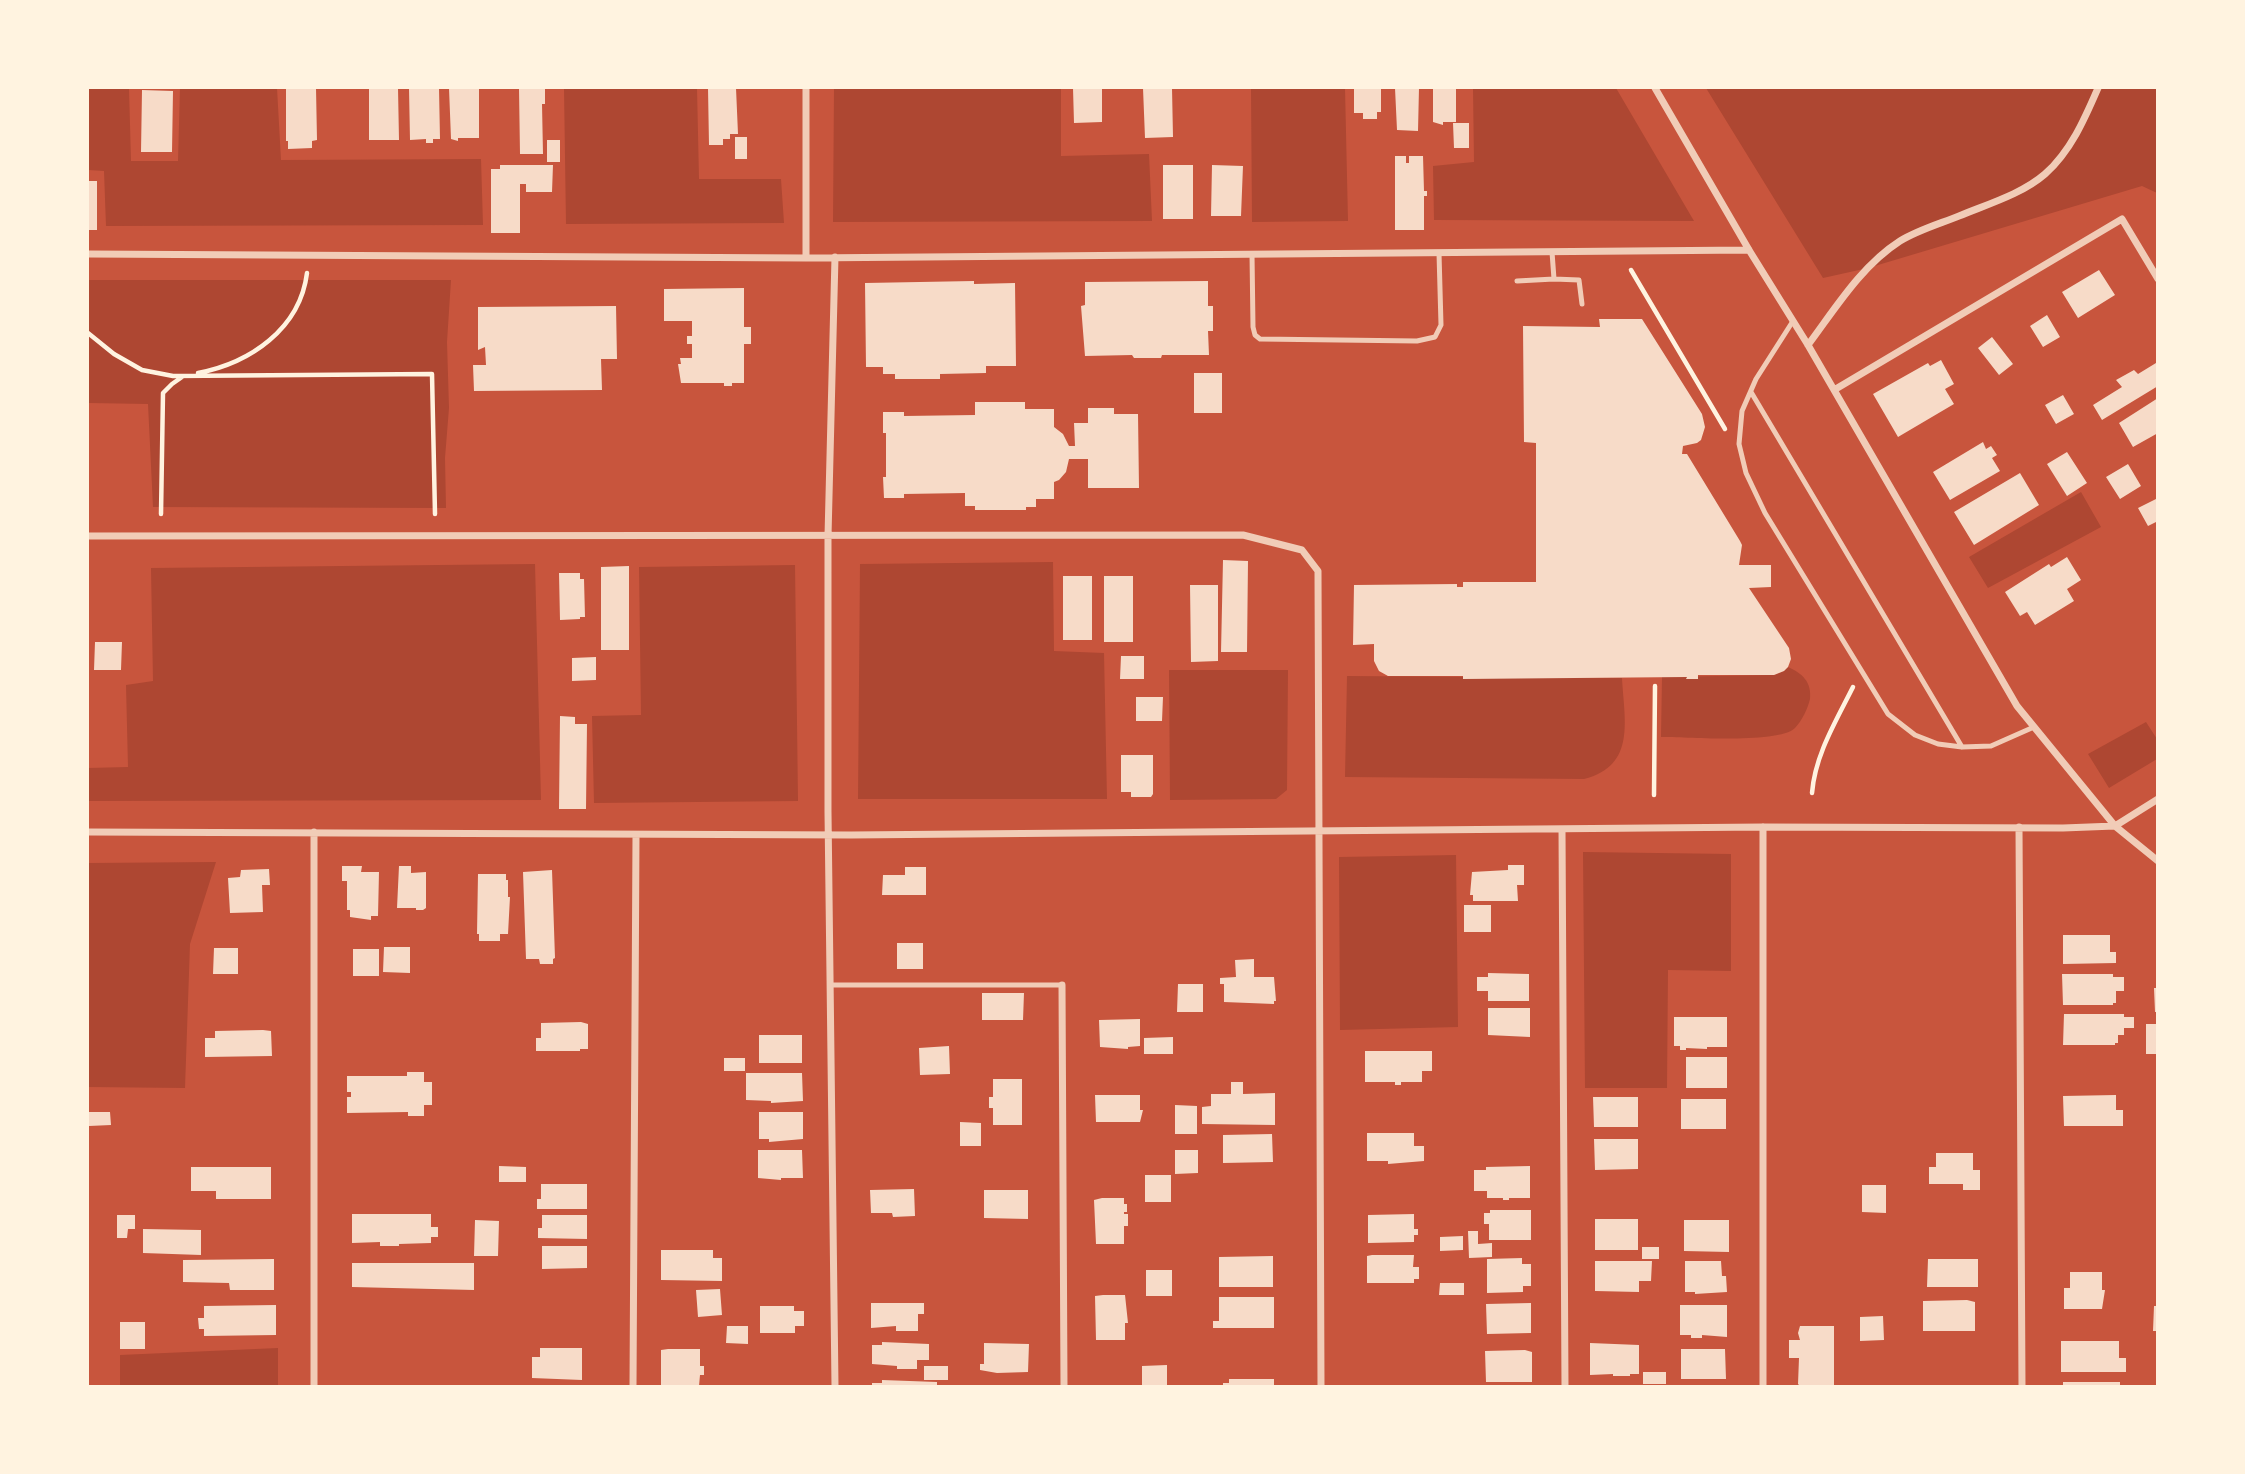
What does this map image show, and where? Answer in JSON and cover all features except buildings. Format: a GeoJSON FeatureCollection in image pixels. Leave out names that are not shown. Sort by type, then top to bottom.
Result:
{"type":"FeatureCollection","features":[{"type":"Feature","properties":{"kind":"street"},"geometry":{"type":"LineString","coordinates":[[806,88],[806,258]]}},
{"type":"Feature","properties":{"kind":"street"},"geometry":{"type":"LineString","coordinates":[[1655,88],[1808,345],[2017,706],[2115,826],[2158,860]]}},
{"type":"Feature","properties":{"kind":"street"},"geometry":{"type":"LineString","coordinates":[[1808,345],[1847,292],[1886,251],[1924,230],[2021,190],[2045,174],[2072,140],[2098,88]]}},
{"type":"Feature","properties":{"kind":"street"},"geometry":{"type":"LineString","coordinates":[[1834,390],[2122,219],[2158,279]]}},
{"type":"Feature","properties":{"kind":"street"},"geometry":{"type":"LineString","coordinates":[[88,254],[806,258],[1749,250]]}},
{"type":"Feature","properties":{"kind":"street"},"geometry":{"type":"LineString","coordinates":[[835,257],[828,536],[828,835],[835,1387]]}},
{"type":"Feature","properties":{"kind":"street"},"geometry":{"type":"LineString","coordinates":[[88,536],[1243,535],[1302,550],[1318,570],[1321,1387]]}},
{"type":"Feature","properties":{"kind":"street"},"geometry":{"type":"LineString","coordinates":[[88,832],[828,835],[2115,826],[2158,799]]}},
{"type":"Feature","properties":{"kind":"street"},"geometry":{"type":"LineString","coordinates":[[1762,1387],[1763,827]]}},
{"type":"Feature","properties":{"kind":"street"},"geometry":{"type":"LineString","coordinates":[[2019,827],[2022,1387]]}},
{"type":"Feature","properties":{"kind":"street"},"geometry":{"type":"LineString","coordinates":[[1562,829],[1565,1387]]}},
{"type":"Feature","properties":{"kind":"street"},"geometry":{"type":"LineString","coordinates":[[314,832],[314,1387]]}},
{"type":"Feature","properties":{"kind":"street"},"geometry":{"type":"LineString","coordinates":[[633,1387],[636,835]]}},
{"type":"Feature","properties":{"kind":"street"},"geometry":{"type":"LineString","coordinates":[[1062,985],[1064,1387]]}},
{"type":"Feature","properties":{"kind":"lane"},"geometry":{"type":"LineString","coordinates":[[1552,252],[1554,279]]}},
{"type":"Feature","properties":{"kind":"lane"},"geometry":{"type":"LineString","coordinates":[[1252,254],[1252,327],[1260,339],[1418,341],[1435,337],[1441,325],[1439,253]]}},
{"type":"Feature","properties":{"kind":"lane"},"geometry":{"type":"LineString","coordinates":[[1517,281],[1579,280],[1582,304]]}},
{"type":"Feature","properties":{"kind":"lane"},"geometry":{"type":"LineString","coordinates":[[1793,321],[1756,379],[1742,411],[1739,444],[1746,473],[1772,524],[1888,714],[1915,735],[1938,744],[1991,746],[2034,727]]}},
{"type":"Feature","properties":{"kind":"lane"},"geometry":{"type":"LineString","coordinates":[[1751,392],[1962,747]]}},
{"type":"Feature","properties":{"kind":"lane"},"geometry":{"type":"LineString","coordinates":[[831,985],[1062,985]]}},
{"type":"Feature","properties":{"kind":"path"},"geometry":{"type":"LineString","coordinates":[[1630,270],[1729,437]]}},
{"type":"Feature","properties":{"kind":"path"},"geometry":{"type":"LineString","coordinates":[[161,514],[163,393],[172,383],[184,376],[241,360],[273,336],[292,318],[305,288],[307,272]]}},
{"type":"Feature","properties":{"kind":"path"},"geometry":{"type":"LineString","coordinates":[[88,333],[114,354],[142,370],[184,376],[432,374],[435,514]]}},
{"type":"Feature","properties":{"kind":"path"},"geometry":{"type":"LineString","coordinates":[[1654,795],[1655,686]]}},
{"type":"Feature","properties":{"kind":"path"},"geometry":{"type":"LineString","coordinates":[[1812,793],[1814,773],[1830,732],[1853,687]]}},
{"type":"Feature","properties":{"kind":"shaded area"},"geometry":{"type":"Polygon","coordinates":[[[88,88],[129,88],[131,161],[178,161],[180,88],[277,88],[281,160],[481,159],[483,225],[106,226],[104,171],[88,170],[88,88]]]}},
{"type":"Feature","properties":{"kind":"shaded area"},"geometry":{"type":"Polygon","coordinates":[[[564,88],[697,88],[699,179],[781,179],[784,223],[566,224],[564,88]]]}},
{"type":"Feature","properties":{"kind":"shaded area"},"geometry":{"type":"Polygon","coordinates":[[[834,88],[1061,88],[1061,156],[1149,154],[1152,221],[833,222],[834,88]]]}},
{"type":"Feature","properties":{"kind":"shaded area"},"geometry":{"type":"Polygon","coordinates":[[[1251,88],[1345,88],[1348,221],[1252,222],[1251,88]]]}},
{"type":"Feature","properties":{"kind":"shaded area"},"geometry":{"type":"Polygon","coordinates":[[[1473,88],[1616,88],[1694,221],[1434,220],[1433,166],[1474,162],[1473,88]]]}},
{"type":"Feature","properties":{"kind":"shaded area"},"geometry":{"type":"Polygon","coordinates":[[[1706,88],[2157,88],[2157,193],[2142,186],[1868,268],[1823,278],[1706,88]]]}},
{"type":"Feature","properties":{"kind":"shaded area"},"geometry":{"type":"Polygon","coordinates":[[[88,280],[451,280],[447,342],[449,408],[445,458],[446,508],[153,507],[148,404],[88,403],[88,280]]]}},
{"type":"Feature","properties":{"kind":"shaded area"},"geometry":{"type":"Polygon","coordinates":[[[2081,492],[2101,527],[1988,588],[1969,557],[2081,492]]]}},
{"type":"Feature","properties":{"kind":"shaded area"},"geometry":{"type":"Polygon","coordinates":[[[1053,562],[1054,651],[1104,653],[1107,799],[858,799],[860,564],[1053,562]]]}},
{"type":"Feature","properties":{"kind":"shaded area"},"geometry":{"type":"Polygon","coordinates":[[[535,564],[541,800],[88,801],[88,768],[128,767],[126,685],[153,681],[151,568],[535,564]]]}},
{"type":"Feature","properties":{"kind":"shaded area"},"geometry":{"type":"Polygon","coordinates":[[[795,565],[798,801],[594,803],[592,716],[641,715],[639,567],[795,565]]]}},
{"type":"Feature","properties":{"kind":"shaded area"},"geometry":{"type":"Polygon","coordinates":[[[1788,667],[1805,679],[1810,699],[1800,722],[1786,733],[1752,738],[1661,737],[1662,677],[1774,675],[1788,667]]]}},
{"type":"Feature","properties":{"kind":"shaded area"},"geometry":{"type":"Polygon","coordinates":[[[1169,670],[1288,670],[1287,790],[1276,799],[1170,800],[1169,670]]]}},
{"type":"Feature","properties":{"kind":"shaded area"},"geometry":{"type":"Polygon","coordinates":[[[1347,676],[1622,678],[1624,739],[1613,764],[1601,773],[1584,779],[1345,777],[1347,676]]]}},
{"type":"Feature","properties":{"kind":"shaded area"},"geometry":{"type":"Polygon","coordinates":[[[2146,722],[2157,739],[2157,759],[2109,788],[2088,754],[2146,722]]]}},
{"type":"Feature","properties":{"kind":"shaded area"},"geometry":{"type":"Polygon","coordinates":[[[1583,852],[1731,854],[1731,971],[1668,970],[1667,1088],[1585,1088],[1583,852]]]}},
{"type":"Feature","properties":{"kind":"shaded area"},"geometry":{"type":"Polygon","coordinates":[[[1456,855],[1458,1027],[1340,1030],[1339,857],[1456,855]]]}},
{"type":"Feature","properties":{"kind":"shaded area"},"geometry":{"type":"Polygon","coordinates":[[[216,862],[190,944],[185,1088],[88,1087],[88,863],[216,862]]]}},
{"type":"Feature","properties":{"kind":"shaded area"},"geometry":{"type":"Polygon","coordinates":[[[278,1348],[278,1386],[120,1386],[120,1355],[278,1348]]]}}]}
